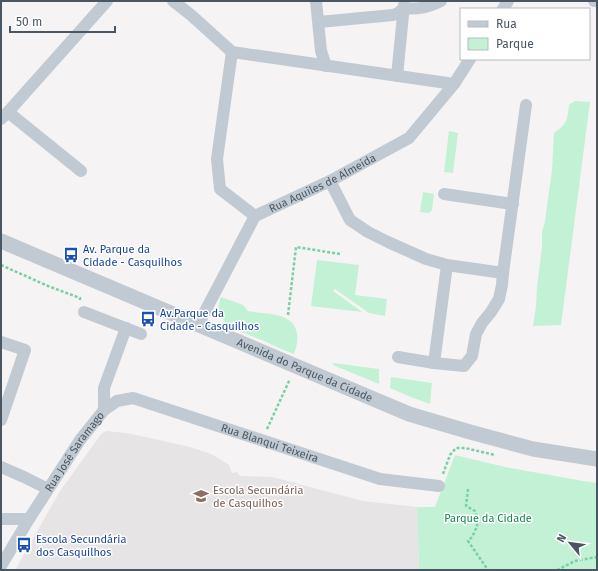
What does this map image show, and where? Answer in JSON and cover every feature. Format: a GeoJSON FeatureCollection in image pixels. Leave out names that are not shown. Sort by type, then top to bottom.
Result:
{"type":"FeatureCollection","features":[{"type":"Feature","properties":{"kind":"street"},"geometry":{"type":"LineString","coordinates":[[81,171],[5,116],[107,1]]}},
{"type":"Feature","properties":{"kind":"street"},"geometry":{"type":"LineString","coordinates":[[174,1],[232,52],[454,84]]}},
{"type":"Feature","properties":{"kind":"street"},"geometry":{"type":"LineString","coordinates":[[316,1],[321,51],[326,66]]}},
{"type":"Feature","properties":{"kind":"street"},"geometry":{"type":"LineString","coordinates":[[404,5],[416,9],[442,1]]}},
{"type":"Feature","properties":{"kind":"street"},"geometry":{"type":"LineString","coordinates":[[319,22],[393,15],[398,13],[404,5]]}},
{"type":"Feature","properties":{"kind":"street"},"geometry":{"type":"LineString","coordinates":[[397,76],[404,5]]}},
{"type":"Feature","properties":{"kind":"street"},"geometry":{"type":"LineString","coordinates":[[232,52],[217,159],[220,189],[255,216]]}},
{"type":"Feature","properties":{"kind":"street","name":"Rua Aquiles de Almeida"},"geometry":{"type":"LineString","coordinates":[[198,324],[255,216],[330,181],[409,138],[454,84],[469,60]]}},
{"type":"Feature","properties":{"kind":"street"},"geometry":{"type":"LineString","coordinates":[[398,357],[464,366],[472,356],[476,334],[499,299],[526,105]]}},
{"type":"Feature","properties":{"kind":"street"},"geometry":{"type":"LineString","coordinates":[[330,181],[350,220],[368,232],[426,259],[447,265],[503,273]]}},
{"type":"Feature","properties":{"kind":"street"},"geometry":{"type":"LineString","coordinates":[[444,194],[513,204]]}},
{"type":"Feature","properties":{"kind":"street","name":"Avenida do Parque da Cidade"},"geometry":{"type":"LineString","coordinates":[[1,241],[409,414],[533,449],[597,459]]}},
{"type":"Feature","properties":{"kind":"street"},"geometry":{"type":"LineString","coordinates":[[434,363],[447,265]]}},
{"type":"Feature","properties":{"kind":"street"},"geometry":{"type":"LineString","coordinates":[[84,312],[141,334]]}},
{"type":"Feature","properties":{"kind":"street","name":"Rua José Saramago"},"geometry":{"type":"LineString","coordinates":[[1,566],[29,519],[80,440],[104,410],[104,388],[126,328]]}},
{"type":"Feature","properties":{"kind":"street"},"geometry":{"type":"LineString","coordinates":[[1,342],[25,350],[1,420]]}},
{"type":"Feature","properties":{"kind":"street","name":"Rua Blanqui Teixeira"},"geometry":{"type":"LineString","coordinates":[[104,410],[117,401],[133,398],[380,479],[439,486]]}},
{"type":"Feature","properties":{"kind":"street"},"geometry":{"type":"LineString","coordinates":[[1,468],[48,489]]}},
{"type":"Feature","properties":{"kind":"street"},"geometry":{"type":"LineString","coordinates":[[1,519],[29,519]]}},
{"type":"Feature","properties":{"kind":"path"},"geometry":{"type":"LineString","coordinates":[[288,315],[296,247],[340,254]]}},
{"type":"Feature","properties":{"kind":"path"},"geometry":{"type":"LineString","coordinates":[[1,265],[48,286],[80,298],[84,312]]}},
{"type":"Feature","properties":{"kind":"path"},"geometry":{"type":"LineString","coordinates":[[262,440],[296,366]]}},
{"type":"Feature","properties":{"kind":"path"},"geometry":{"type":"LineString","coordinates":[[439,486],[450,455],[456,448],[465,448],[499,456]]}},
{"type":"Feature","properties":{"kind":"path"},"geometry":{"type":"LineString","coordinates":[[468,490],[466,506],[475,512],[477,516],[477,526],[472,537],[468,541],[488,570]]}},
{"type":"Feature","properties":{"kind":"path"},"geometry":{"type":"LineString","coordinates":[[557,570],[575,561],[597,557]]}},
{"type":"Feature","properties":{"kind":"shaded area","name":"Escola Secundária de Casquilhos"},"geometry":{"type":"Polygon","coordinates":[[[107,431],[141,436],[190,447],[208,453],[229,465],[232,473],[237,472],[240,476],[272,477],[363,501],[417,507],[419,570],[15,570],[60,491],[101,434],[107,431]]]}},
{"type":"Feature","properties":{"kind":"green space"},"geometry":{"type":"Polygon","coordinates":[[[575,101],[590,102],[561,325],[533,326],[542,247],[542,232],[545,221],[552,170],[554,133],[566,122],[569,105],[575,101]]]}},
{"type":"Feature","properties":{"kind":"green space"},"geometry":{"type":"Polygon","coordinates":[[[449,131],[458,133],[453,173],[444,172],[449,131]]]}},
{"type":"Feature","properties":{"kind":"green space"},"geometry":{"type":"Polygon","coordinates":[[[423,192],[434,194],[432,210],[429,213],[420,212],[423,192]]]}},
{"type":"Feature","properties":{"kind":"green space"},"geometry":{"type":"Polygon","coordinates":[[[317,260],[359,265],[355,295],[387,299],[385,316],[369,313],[335,289],[333,291],[362,312],[311,306],[317,260]]]}},
{"type":"Feature","properties":{"kind":"green space"},"geometry":{"type":"Polygon","coordinates":[[[221,297],[243,305],[248,311],[276,315],[289,320],[296,329],[297,335],[294,354],[241,332],[226,323],[219,312],[221,297]]]}},
{"type":"Feature","properties":{"kind":"green space"},"geometry":{"type":"Polygon","coordinates":[[[333,363],[379,369],[379,384],[333,365],[333,363]]]}},
{"type":"Feature","properties":{"kind":"green space"},"geometry":{"type":"Polygon","coordinates":[[[391,377],[432,383],[430,404],[390,388],[391,377]]]}},
{"type":"Feature","properties":{"kind":"green space","name":"Parque da Cidade"},"geometry":{"type":"Polygon","coordinates":[[[455,455],[505,467],[597,483],[597,570],[419,570],[417,507],[435,507],[455,455]]]}},
{"type":"Feature","properties":{"kind":"place","name":"Av. Parque da Cidade - Casquilhos"},"geometry":{"type":"Point","coordinates":[71,255]}},
{"type":"Feature","properties":{"kind":"place","name":"Av.Parque da Cidade - Casquilhos"},"geometry":{"type":"Point","coordinates":[148,319]}},
{"type":"Feature","properties":{"kind":"place","name":"Escola Secundária de Casquilhos"},"geometry":{"type":"Point","coordinates":[201,496]}},
{"type":"Feature","properties":{"kind":"place","name":"Escola Secundária dos Casquilhos"},"geometry":{"type":"Point","coordinates":[24,545]}}]}
